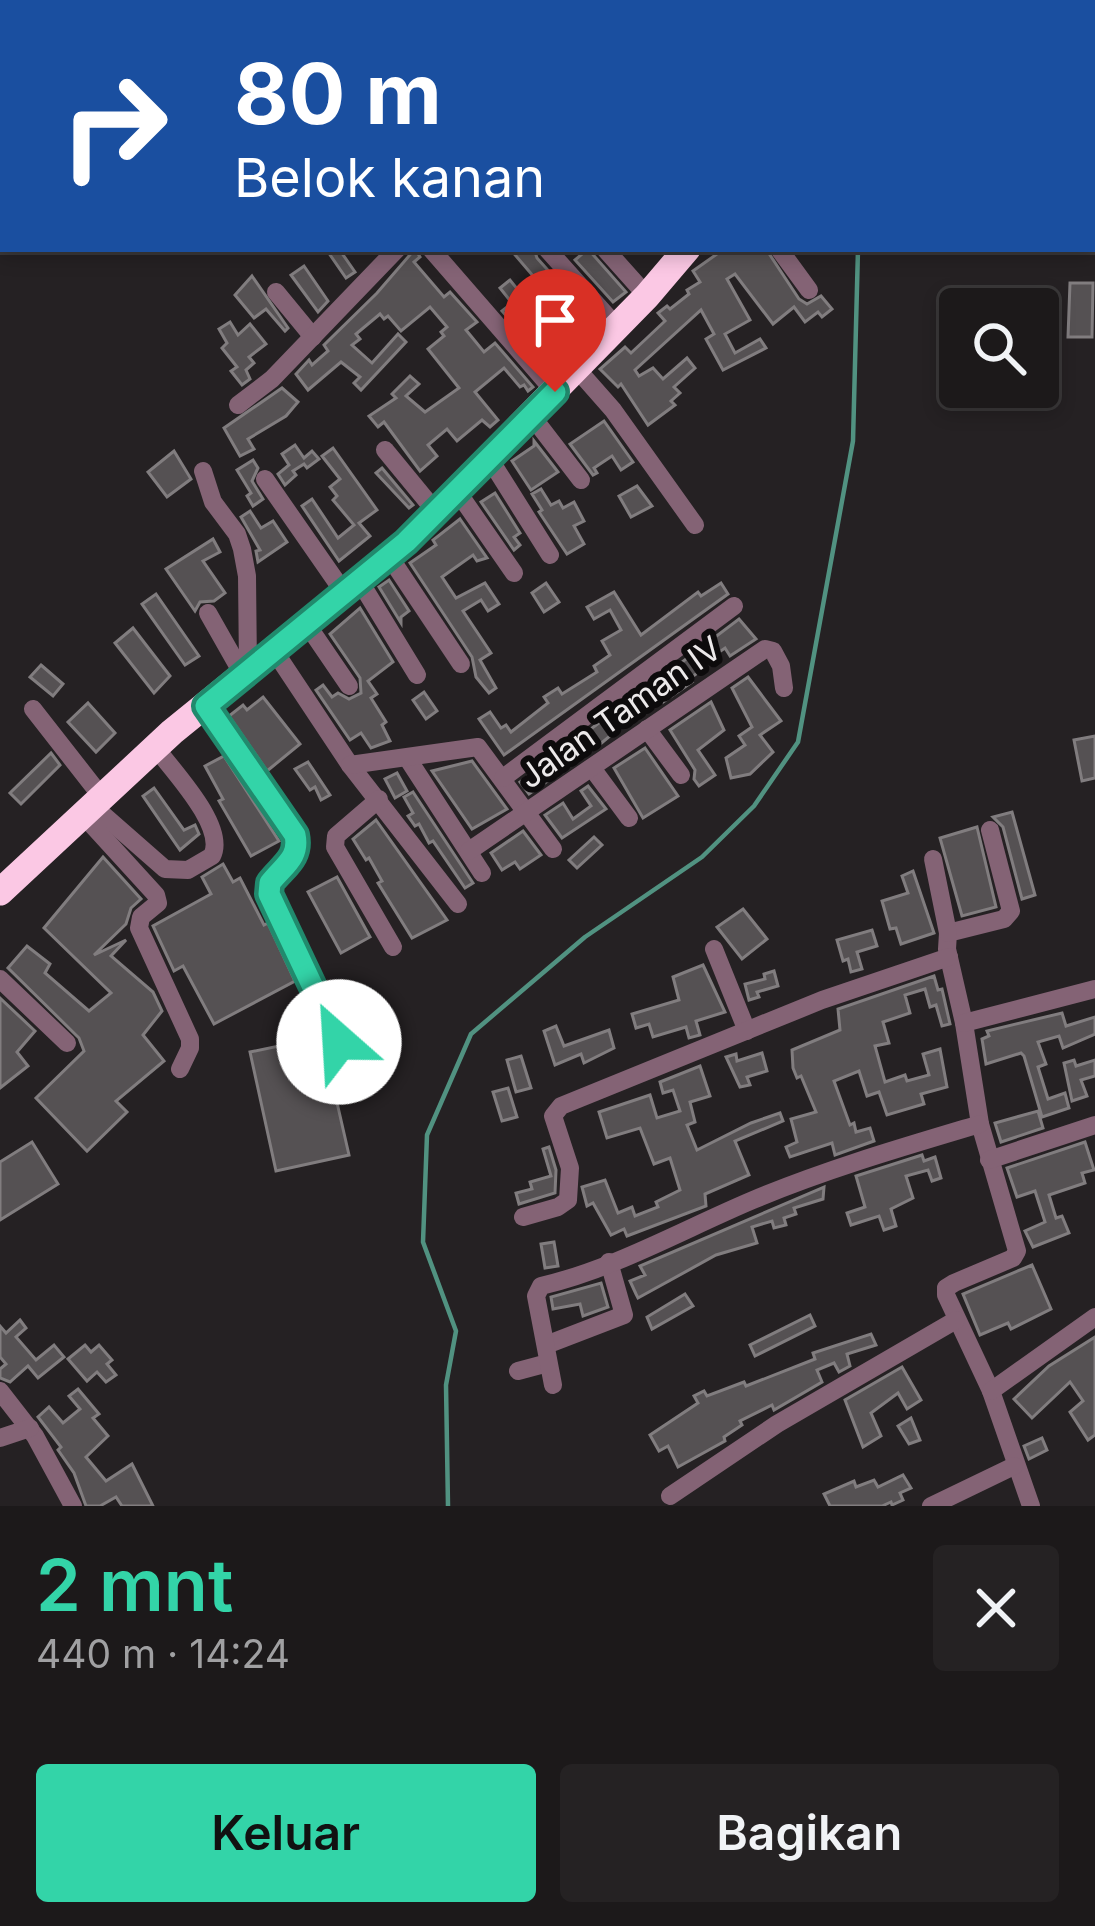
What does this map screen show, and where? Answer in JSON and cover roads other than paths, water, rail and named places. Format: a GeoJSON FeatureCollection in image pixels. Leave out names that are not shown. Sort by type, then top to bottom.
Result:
{"type":"FeatureCollection","features":[{"type":"Feature","properties":{"kind":"highway"},"geometry":{"type":"LineString","coordinates":[[1,889],[155,747],[389,556],[555,392],[684,252]]}},
{"type":"Feature","properties":{"kind":"street"},"geometry":{"type":"LineString","coordinates":[[238,405],[272,379],[394,252]]}},
{"type":"Feature","properties":{"kind":"street"},"geometry":{"type":"LineString","coordinates":[[434,252],[555,392]]}},
{"type":"Feature","properties":{"kind":"street"},"geometry":{"type":"LineString","coordinates":[[550,252],[616,326]]}},
{"type":"Feature","properties":{"kind":"street"},"geometry":{"type":"LineString","coordinates":[[608,252],[654,288]]}},
{"type":"Feature","properties":{"kind":"street"},"geometry":{"type":"LineString","coordinates":[[622,252],[654,288]]}},
{"type":"Feature","properties":{"kind":"street"},"geometry":{"type":"LineString","coordinates":[[781,252],[809,290]]}},
{"type":"Feature","properties":{"kind":"street"},"geometry":{"type":"LineString","coordinates":[[276,292],[313,337]]}},
{"type":"Feature","properties":{"kind":"street"},"geometry":{"type":"LineString","coordinates":[[576,368],[613,410],[695,525]]}},
{"type":"Feature","properties":{"kind":"street"},"geometry":{"type":"LineString","coordinates":[[531,415],[581,480]]}},
{"type":"Feature","properties":{"kind":"street"},"geometry":{"type":"LineString","coordinates":[[385,450],[436,512]]}},
{"type":"Feature","properties":{"kind":"street"},"geometry":{"type":"LineString","coordinates":[[489,458],[550,554]]}},
{"type":"Feature","properties":{"kind":"street"},"geometry":{"type":"LineString","coordinates":[[203,471],[213,502],[242,549],[247,577],[245,671]]}},
{"type":"Feature","properties":{"kind":"street"},"geometry":{"type":"LineString","coordinates":[[265,479],[417,675]]}},
{"type":"Feature","properties":{"kind":"street"},"geometry":{"type":"LineString","coordinates":[[457,491],[514,573]]}},
{"type":"Feature","properties":{"kind":"street"},"geometry":{"type":"LineString","coordinates":[[389,556],[460,664]]}},
{"type":"Feature","properties":{"kind":"street"},"geometry":{"type":"LineString","coordinates":[[503,778],[734,606]]}},
{"type":"Feature","properties":{"kind":"street"},"geometry":{"type":"LineString","coordinates":[[208,613],[245,671]]}},
{"type":"Feature","properties":{"kind":"street"},"geometry":{"type":"LineString","coordinates":[[306,623],[349,686]]}},
{"type":"Feature","properties":{"kind":"street"},"geometry":{"type":"LineString","coordinates":[[273,649],[350,765],[458,904]]}},
{"type":"Feature","properties":{"kind":"street","name":"Jalan Taman IV"},"geometry":{"type":"LineString","coordinates":[[469,851],[765,650],[779,661],[784,688]]}},
{"type":"Feature","properties":{"kind":"street"},"geometry":{"type":"LineString","coordinates":[[206,706],[295,835],[298,847],[293,859],[270,883],[269,894],[339,1042]]}},
{"type":"Feature","properties":{"kind":"street"},"geometry":{"type":"LineString","coordinates":[[33,710],[92,805],[155,892],[158,903],[141,917],[139,928],[190,1039],[179,1069]]}},
{"type":"Feature","properties":{"kind":"street"},"geometry":{"type":"LineString","coordinates":[[647,729],[681,775]]}},
{"type":"Feature","properties":{"kind":"street"},"geometry":{"type":"LineString","coordinates":[[92,805],[165,869],[188,870],[212,856],[217,843],[209,820],[155,747]]}},
{"type":"Feature","properties":{"kind":"street"},"geometry":{"type":"LineString","coordinates":[[350,765],[478,747],[553,849]]}},
{"type":"Feature","properties":{"kind":"street"},"geometry":{"type":"LineString","coordinates":[[408,759],[482,873]]}},
{"type":"Feature","properties":{"kind":"street"},"geometry":{"type":"LineString","coordinates":[[592,768],[629,818]]}},
{"type":"Feature","properties":{"kind":"street"},"geometry":{"type":"LineString","coordinates":[[379,799],[334,840],[393,947]]}},
{"type":"Feature","properties":{"kind":"street"},"geometry":{"type":"LineString","coordinates":[[948,933],[994,922],[1011,911],[990,830]]}},
{"type":"Feature","properties":{"kind":"street"},"geometry":{"type":"LineString","coordinates":[[933,859],[980,1124],[1017,1251],[1013,1258],[946,1288],[956,1320],[991,1391],[1031,1506]]}},
{"type":"Feature","properties":{"kind":"street"},"geometry":{"type":"LineString","coordinates":[[715,949],[747,1031]]}},
{"type":"Feature","properties":{"kind":"street"},"geometry":{"type":"LineString","coordinates":[[523,1217],[558,1208],[568,1197],[570,1168],[554,1121],[556,1110],[885,976],[949,957]]}},
{"type":"Feature","properties":{"kind":"street"},"geometry":{"type":"LineString","coordinates":[[0,979],[67,1043]]}},
{"type":"Feature","properties":{"kind":"street"},"geometry":{"type":"LineString","coordinates":[[964,1023],[1095,989]]}},
{"type":"Feature","properties":{"kind":"street"},"geometry":{"type":"LineString","coordinates":[[553,1385],[536,1291],[585,1275],[836,1167],[980,1124]]}},
{"type":"Feature","properties":{"kind":"street"},"geometry":{"type":"LineString","coordinates":[[989,1160],[1095,1125]]}},
{"type":"Feature","properties":{"kind":"street"},"geometry":{"type":"LineString","coordinates":[[518,1372],[624,1315],[609,1262]]}},
{"type":"Feature","properties":{"kind":"street"},"geometry":{"type":"LineString","coordinates":[[991,1391],[1095,1317]]}},
{"type":"Feature","properties":{"kind":"street"},"geometry":{"type":"LineString","coordinates":[[670,1496],[777,1424],[956,1320]]}},
{"type":"Feature","properties":{"kind":"street"},"geometry":{"type":"LineString","coordinates":[[0,1391],[30,1428],[73,1506]]}},
{"type":"Feature","properties":{"kind":"street"},"geometry":{"type":"LineString","coordinates":[[0,1438],[30,1428]]}},
{"type":"Feature","properties":{"kind":"street"},"geometry":{"type":"LineString","coordinates":[[931,1506],[1014,1466]]}},
{"type":"Feature","properties":{"kind":"waterway"},"geometry":{"type":"LineString","coordinates":[[448,1506],[446,1385],[456,1331],[423,1242],[427,1135],[471,1034],[585,937],[702,857],[754,806],[798,742],[853,441],[858,252]]}}]}
